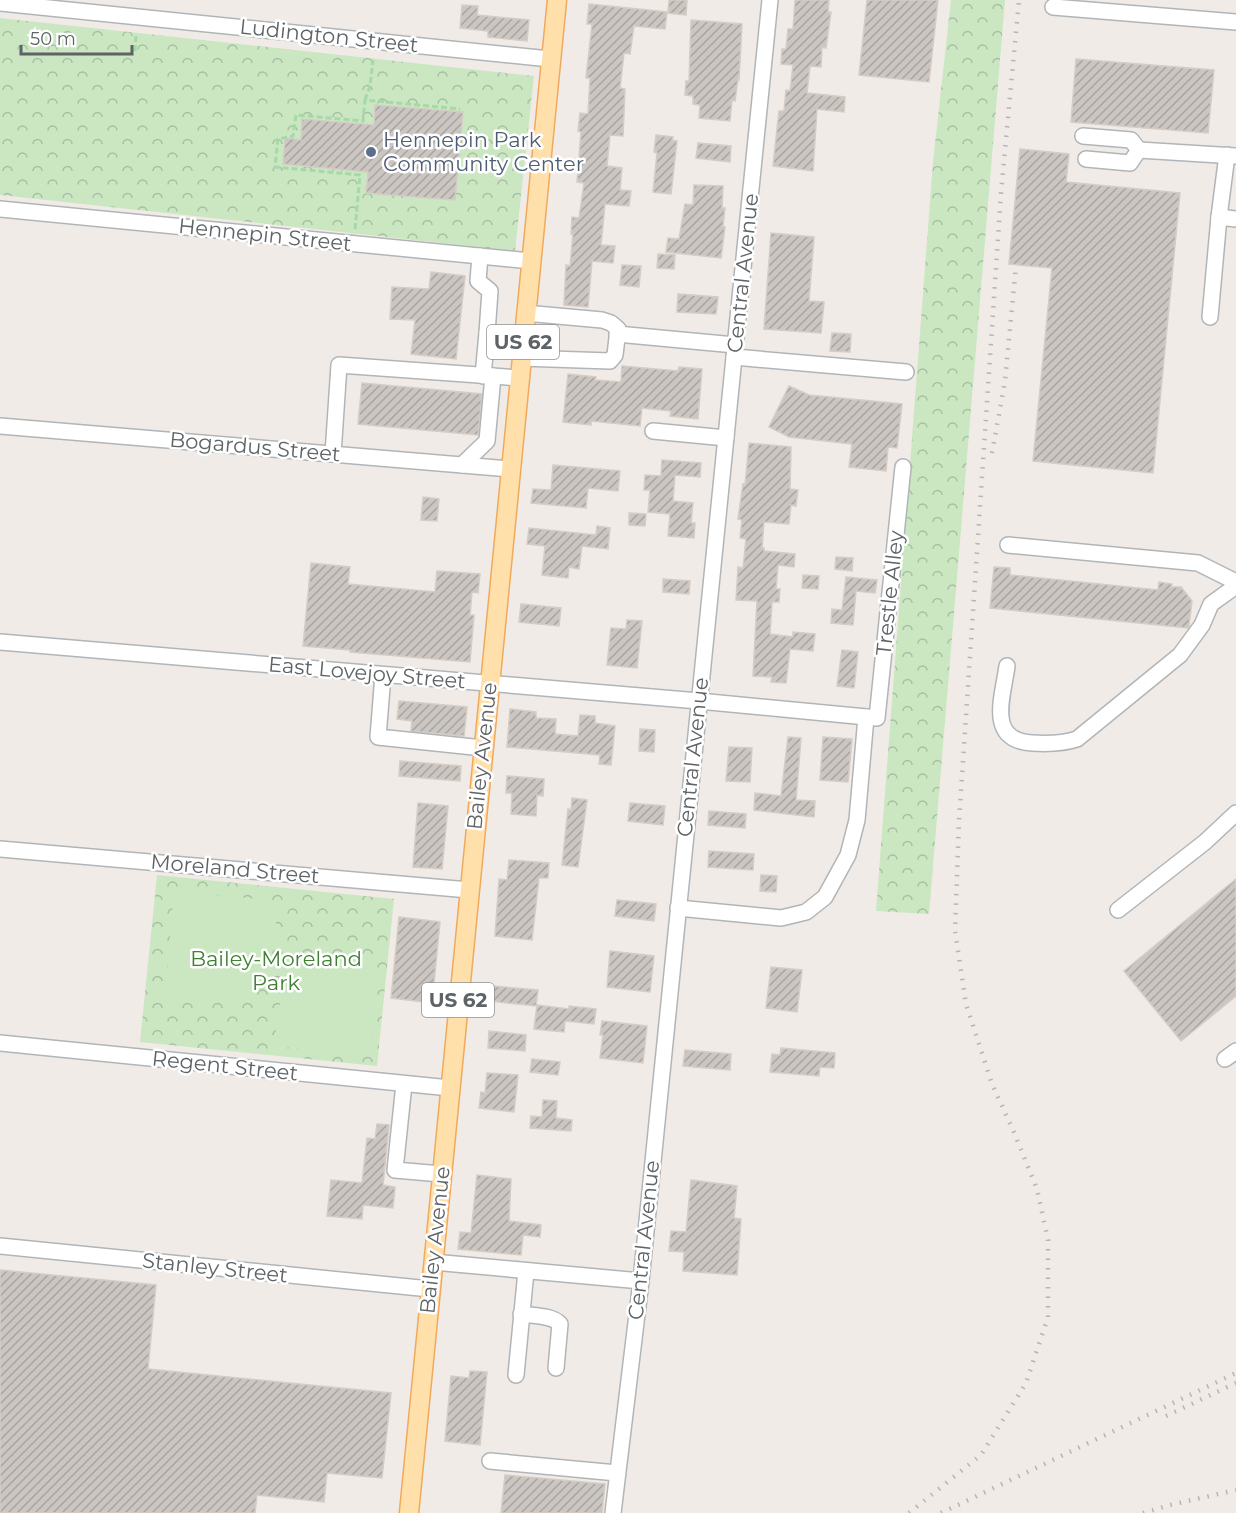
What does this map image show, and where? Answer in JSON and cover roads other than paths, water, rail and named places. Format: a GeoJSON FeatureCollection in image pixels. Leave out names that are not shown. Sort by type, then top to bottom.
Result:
{"type":"FeatureCollection","features":[{"type":"Feature","properties":{"kind":"main road","name":"Bailey Avenue"},"geometry":{"type":"LineString","coordinates":[[409,1513],[557,0]]}},
{"type":"Feature","properties":{"kind":"street","name":"Central Avenue"},"geometry":{"type":"LineString","coordinates":[[613,1513],[641,1281],[770,0]]}},
{"type":"Feature","properties":{"kind":"street","name":"Ludington Street"},"geometry":{"type":"LineString","coordinates":[[0,3],[550,59]]}},
{"type":"Feature","properties":{"kind":"street"},"geometry":{"type":"LineString","coordinates":[[1053,7],[1236,22]]}},
{"type":"Feature","properties":{"kind":"street"},"geometry":{"type":"LineString","coordinates":[[1083,136],[1131,140],[1139,150],[1231,156],[1219,217],[1210,317]]}},
{"type":"Feature","properties":{"kind":"street"},"geometry":{"type":"LineString","coordinates":[[1086,159],[1130,163],[1139,150]]}},
{"type":"Feature","properties":{"kind":"street","name":"Hennepin Street"},"geometry":{"type":"LineString","coordinates":[[0,209],[531,261]]}},
{"type":"Feature","properties":{"kind":"street"},"geometry":{"type":"LineString","coordinates":[[1219,217],[1236,219]]}},
{"type":"Feature","properties":{"kind":"street"},"geometry":{"type":"LineString","coordinates":[[462,465],[487,441],[487,333],[490,291],[478,281],[480,256]]}},
{"type":"Feature","properties":{"kind":"street"},"geometry":{"type":"LineString","coordinates":[[521,358],[603,363],[610,361],[615,355],[618,329],[602,320],[525,314]]}},
{"type":"Feature","properties":{"kind":"street"},"geometry":{"type":"LineString","coordinates":[[487,333],[523,337]]}},
{"type":"Feature","properties":{"kind":"street"},"geometry":{"type":"LineString","coordinates":[[617,334],[906,372]]}},
{"type":"Feature","properties":{"kind":"street"},"geometry":{"type":"LineString","coordinates":[[333,454],[339,365],[519,378]]}},
{"type":"Feature","properties":{"kind":"street","name":"Bogardus Street"},"geometry":{"type":"LineString","coordinates":[[0,426],[510,469]]}},
{"type":"Feature","properties":{"kind":"street"},"geometry":{"type":"LineString","coordinates":[[653,430],[726,438]]}},
{"type":"Feature","properties":{"kind":"street","name":"Trestle Alley"},"geometry":{"type":"LineString","coordinates":[[678,908],[781,918],[806,912],[825,897],[848,855],[857,820],[903,467]]}},
{"type":"Feature","properties":{"kind":"street"},"geometry":{"type":"LineString","coordinates":[[1007,666],[1000,717],[1005,732],[1018,742],[1066,743],[1077,739],[1180,655],[1202,625],[1211,604],[1236,584],[1198,563],[1008,545]]}},
{"type":"Feature","properties":{"kind":"street","name":"East Lovejoy Street"},"geometry":{"type":"LineString","coordinates":[[0,642],[699,701],[871,718]]}},
{"type":"Feature","properties":{"kind":"street"},"geometry":{"type":"LineString","coordinates":[[383,675],[378,737],[483,748]]}},
{"type":"Feature","properties":{"kind":"street"},"geometry":{"type":"LineString","coordinates":[[1118,910],[1205,842],[1236,813]]}},
{"type":"Feature","properties":{"kind":"street","name":"Moreland Street"},"geometry":{"type":"LineString","coordinates":[[0,849],[469,890]]}},
{"type":"Feature","properties":{"kind":"street","name":"Regent Street"},"geometry":{"type":"LineString","coordinates":[[0,1043],[450,1088]]}},
{"type":"Feature","properties":{"kind":"street"},"geometry":{"type":"LineString","coordinates":[[404,1084],[395,1170],[441,1174]]}},
{"type":"Feature","properties":{"kind":"street","name":"Stanley Street"},"geometry":{"type":"LineString","coordinates":[[0,1246],[430,1289]]}},
{"type":"Feature","properties":{"kind":"street"},"geometry":{"type":"LineString","coordinates":[[433,1262],[641,1281]]}},
{"type":"Feature","properties":{"kind":"street"},"geometry":{"type":"LineString","coordinates":[[516,1375],[526,1271]]}},
{"type":"Feature","properties":{"kind":"street"},"geometry":{"type":"LineString","coordinates":[[521,1314],[550,1318],[557,1320],[560,1324],[556,1368]]}},
{"type":"Feature","properties":{"kind":"street"},"geometry":{"type":"LineString","coordinates":[[490,1461],[617,1473]]}},
{"type":"Feature","properties":{"kind":"railway"},"geometry":{"type":"LineString","coordinates":[[909,1513],[981,1455],[1026,1383],[1048,1317],[1048,1240],[1037,1189],[992,1084],[966,1004],[955,931],[959,821],[1001,193],[1019,0]]}},
{"type":"Feature","properties":{"kind":"railway"},"geometry":{"type":"LineString","coordinates":[[992,453],[1005,381],[1016,266]]}},
{"type":"Feature","properties":{"kind":"railway"},"geometry":{"type":"LineString","coordinates":[[941,1513],[1236,1373]]}},
{"type":"Feature","properties":{"kind":"railway"},"geometry":{"type":"LineString","coordinates":[[1166,1416],[1236,1383]]}},
{"type":"Feature","properties":{"kind":"railway"},"geometry":{"type":"LineString","coordinates":[[1143,1513],[1236,1490]]}},
{"type":"Feature","properties":{"kind":"place","name":"Hennepin Park Community Center"},"geometry":{"type":"Point","coordinates":[371,152]}},
{"type":"Feature","properties":{"kind":"park label","name":"Bailey-Moreland Park"},"geometry":{"type":"Point","coordinates":[276,971]}}]}
